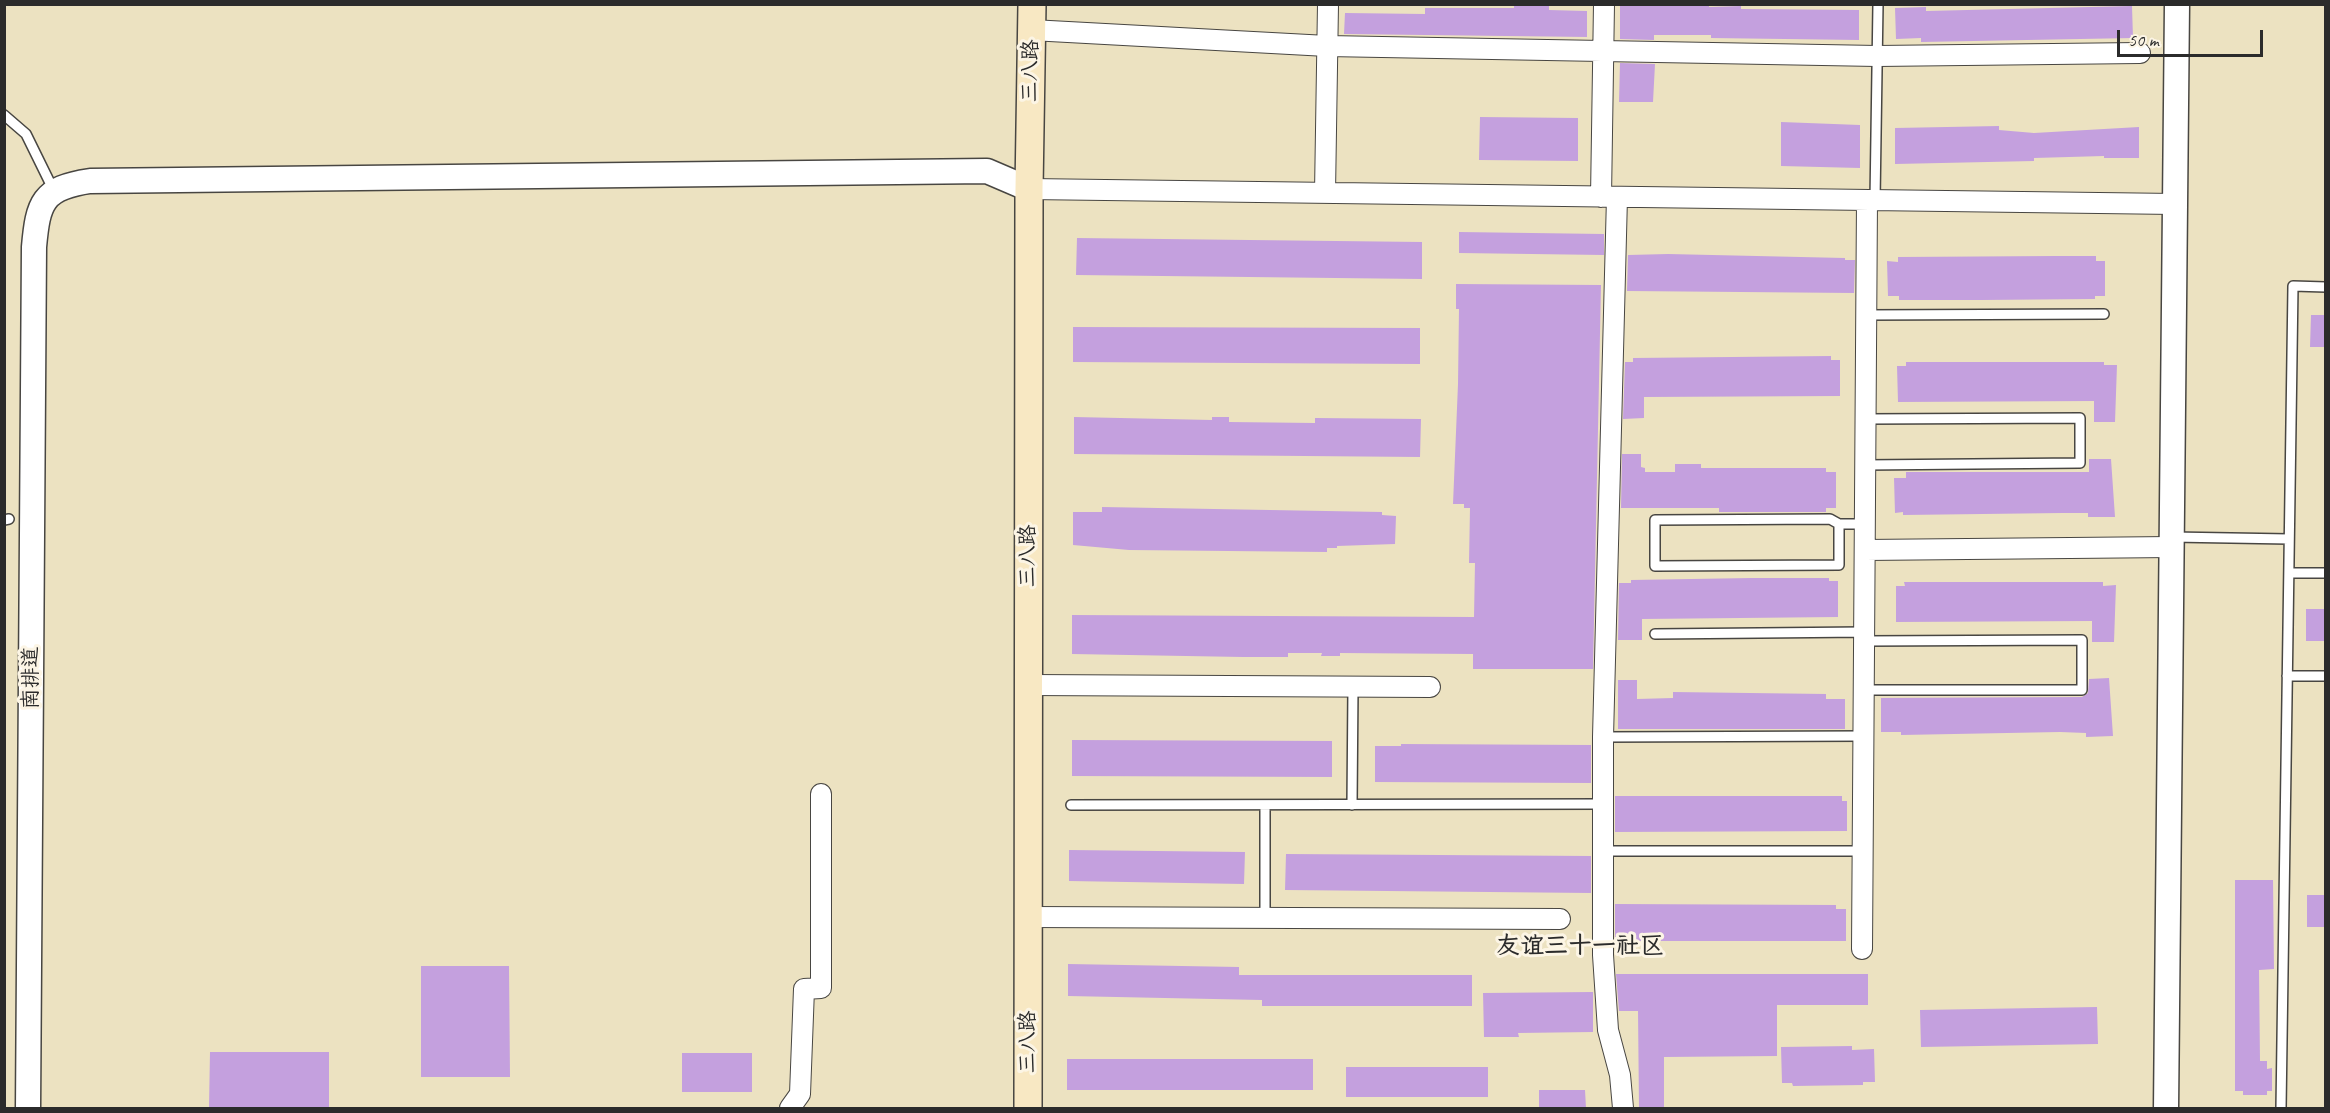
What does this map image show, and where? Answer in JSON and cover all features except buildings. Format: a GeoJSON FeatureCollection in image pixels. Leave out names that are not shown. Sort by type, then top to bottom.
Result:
{"type":"FeatureCollection","features":[{"type":"Feature","properties":{"kind":"main road","name":"三八路"},"geometry":{"type":"LineString","coordinates":[[1028,1108],[1031,17]]}},
{"type":"Feature","properties":{"kind":"street"},"geometry":{"type":"LineString","coordinates":[[1325,193],[1328,4]]}},
{"type":"Feature","properties":{"kind":"street"},"geometry":{"type":"LineString","coordinates":[[1604,4],[1603,51],[1609,197],[1603,738],[1605,1002],[1608,1030],[1620,1075],[1623,1108]]}},
{"type":"Feature","properties":{"kind":"street"},"geometry":{"type":"LineString","coordinates":[[2166,1108],[2177,4]]}},
{"type":"Feature","properties":{"kind":"street"},"geometry":{"type":"LineString","coordinates":[[1031,17],[1327,46],[1877,56],[2140,53]]}},
{"type":"Feature","properties":{"kind":"street"},"geometry":{"type":"LineString","coordinates":[[54,191],[73,184],[90,182],[987,171],[1029,189],[2175,204]]}},
{"type":"Feature","properties":{"kind":"street","name":"南排道"},"geometry":{"type":"LineString","coordinates":[[28,1108],[34,248],[38,213],[45,199],[54,191]]}},
{"type":"Feature","properties":{"kind":"street"},"geometry":{"type":"LineString","coordinates":[[1862,949],[1864,465],[1866,315],[1871,200]]}},
{"type":"Feature","properties":{"kind":"street"},"geometry":{"type":"LineString","coordinates":[[1865,550],[2172,542]]}},
{"type":"Feature","properties":{"kind":"street"},"geometry":{"type":"LineString","coordinates":[[1028,685],[1430,687]]}},
{"type":"Feature","properties":{"kind":"street"},"geometry":{"type":"LineString","coordinates":[[790,1108],[800,1094],[804,989],[821,988],[821,794]]}},
{"type":"Feature","properties":{"kind":"street"},"geometry":{"type":"LineString","coordinates":[[1028,917],[1560,919]]}},
{"type":"Feature","properties":{"kind":"lane"},"geometry":{"type":"LineString","coordinates":[[1871,200],[1878,4]]}},
{"type":"Feature","properties":{"kind":"lane"},"geometry":{"type":"LineString","coordinates":[[4,115],[26,134],[54,191]]}},
{"type":"Feature","properties":{"kind":"lane"},"geometry":{"type":"LineString","coordinates":[[2281,1108],[2293,286],[2325,287]]}},
{"type":"Feature","properties":{"kind":"lane"},"geometry":{"type":"LineString","coordinates":[[1866,315],[2104,314]]}},
{"type":"Feature","properties":{"kind":"lane"},"geometry":{"type":"LineString","coordinates":[[1864,465],[2080,463],[2080,418],[1866,419]]}},
{"type":"Feature","properties":{"kind":"lane"},"geometry":{"type":"LineString","coordinates":[[1839,524],[1839,565],[1655,566],[1655,520],[1830,519],[1839,524],[1865,524]]}},
{"type":"Feature","properties":{"kind":"lane"},"geometry":{"type":"LineString","coordinates":[[2172,542],[2289,539]]}},
{"type":"Feature","properties":{"kind":"lane"},"geometry":{"type":"LineString","coordinates":[[2289,573],[2325,573]]}},
{"type":"Feature","properties":{"kind":"lane"},"geometry":{"type":"LineString","coordinates":[[1655,634],[2082,640],[2082,690],[1864,690]]}},
{"type":"Feature","properties":{"kind":"lane"},"geometry":{"type":"LineString","coordinates":[[2287,676],[2325,676]]}},
{"type":"Feature","properties":{"kind":"lane"},"geometry":{"type":"LineString","coordinates":[[1352,805],[1353,687]]}},
{"type":"Feature","properties":{"kind":"lane"},"geometry":{"type":"LineString","coordinates":[[1603,738],[1864,736]]}},
{"type":"Feature","properties":{"kind":"lane"},"geometry":{"type":"LineString","coordinates":[[1071,805],[1604,804]]}},
{"type":"Feature","properties":{"kind":"lane"},"geometry":{"type":"LineString","coordinates":[[1265,805],[1265,918]]}},
{"type":"Feature","properties":{"kind":"lane"},"geometry":{"type":"LineString","coordinates":[[1604,851],[1863,851]]}},
{"type":"Feature","properties":{"kind":"district","name":"友谊三十一社区"},"geometry":{"type":"Point","coordinates":[1580,947]}}]}
